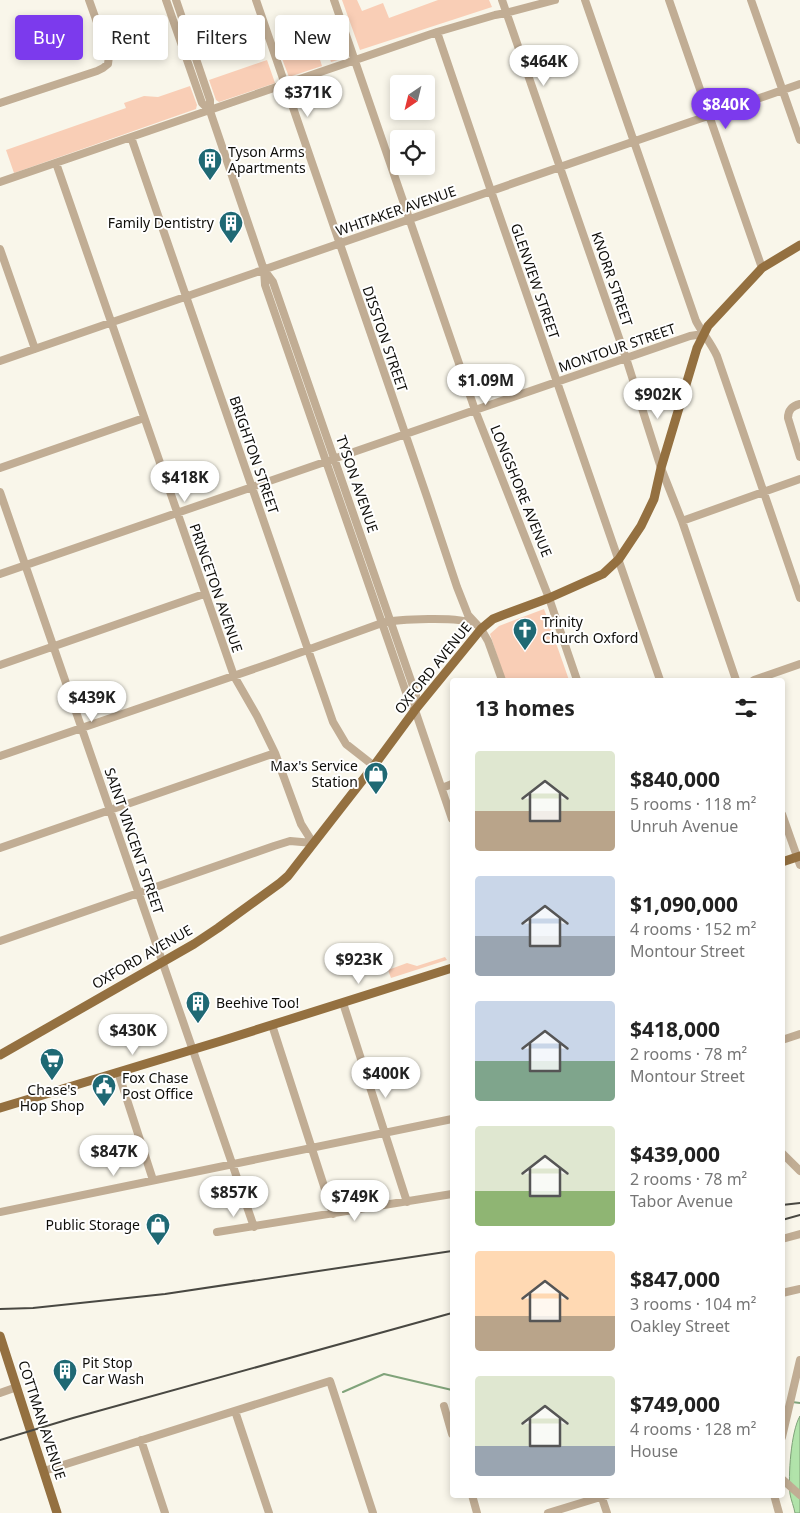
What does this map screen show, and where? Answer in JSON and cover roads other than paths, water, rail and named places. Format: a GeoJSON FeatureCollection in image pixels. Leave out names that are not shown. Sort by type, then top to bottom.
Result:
{"type":"FeatureCollection","features":[{"type":"Feature","properties":{"kind":"main road","name":"OXFORD AVENUE"},"geometry":{"type":"LineString","coordinates":[[0,1055],[218,928],[280,883],[288,876],[415,710],[481,629],[498,617],[549,598],[603,574],[619,559],[641,526],[654,499],[661,468],[697,348],[703,334],[713,318],[762,268],[800,245]]}},
{"type":"Feature","properties":{"kind":"main road"},"geometry":{"type":"LineString","coordinates":[[785,861],[799,859]]}},
{"type":"Feature","properties":{"kind":"main road"},"geometry":{"type":"LineString","coordinates":[[0,1108],[193,1050],[450,969]]}},
{"type":"Feature","properties":{"kind":"main road","name":"COTTMAN AVENUE"},"geometry":{"type":"LineString","coordinates":[[0,1336],[56,1513]]}},
{"type":"Feature","properties":{"kind":"street"},"geometry":{"type":"LineString","coordinates":[[0,103],[101,69],[108,64],[109,56],[90,0]]}},
{"type":"Feature","properties":{"kind":"street","name":"TYSON AVENUE"},"geometry":{"type":"LineString","coordinates":[[166,0],[202,103],[210,111]]}},
{"type":"Feature","properties":{"kind":"street","name":"TYSON AVENUE"},"geometry":{"type":"LineString","coordinates":[[176,0],[182,15]]}},
{"type":"Feature","properties":{"kind":"street","name":"DISSTON STREET"},"geometry":{"type":"LineString","coordinates":[[256,0],[457,587],[468,615],[481,629],[488,641],[501,678]]}},
{"type":"Feature","properties":{"kind":"street","name":"LONGSHORE AVENUE"},"geometry":{"type":"LineString","coordinates":[[334,0],[475,410],[549,598],[575,678]]}},
{"type":"Feature","properties":{"kind":"street","name":"KNORR STREET"},"geometry":{"type":"LineString","coordinates":[[502,0],[626,358],[661,468],[682,521],[735,678]]}},
{"type":"Feature","properties":{"kind":"street"},"geometry":{"type":"LineString","coordinates":[[0,182],[437,32],[556,0]]}},
{"type":"Feature","properties":{"kind":"street"},"geometry":{"type":"LineString","coordinates":[[585,0],[696,321],[703,334],[707,336],[712,344],[717,356],[800,598]]}},
{"type":"Feature","properties":{"kind":"street"},"geometry":{"type":"LineString","coordinates":[[669,0],[762,268]]}},
{"type":"Feature","properties":{"kind":"street"},"geometry":{"type":"LineString","coordinates":[[751,0],[800,140]]}},
{"type":"Feature","properties":{"kind":"street","name":"GLENVIEW STREET"},"geometry":{"type":"LineString","coordinates":[[437,32],[490,191],[659,678]]}},
{"type":"Feature","properties":{"kind":"street","name":"TYSON AVENUE"},"geometry":{"type":"LineString","coordinates":[[197,60],[210,100],[210,111],[264,270],[265,285],[298,366],[362,540],[416,695],[415,710]]}},
{"type":"Feature","properties":{"kind":"street","name":"WHITAKER AVENUE"},"geometry":{"type":"LineString","coordinates":[[0,361],[800,84]]}},
{"type":"Feature","properties":{"kind":"street","name":"BRIGHTON STREET"},"geometry":{"type":"LineString","coordinates":[[131,138],[333,722],[342,738],[374,766]]}},
{"type":"Feature","properties":{"kind":"street","name":"PRINCETON AVENUE"},"geometry":{"type":"LineString","coordinates":[[56,163],[234,676],[257,716],[275,753],[301,824],[313,843]]}},
{"type":"Feature","properties":{"kind":"street"},"geometry":{"type":"LineString","coordinates":[[0,249],[35,349]]}},
{"type":"Feature","properties":{"kind":"street","name":"MONTOUR STREET"},"geometry":{"type":"LineString","coordinates":[[0,574],[690,336],[703,334]]}},
{"type":"Feature","properties":{"kind":"street"},"geometry":{"type":"LineString","coordinates":[[800,404],[790,411],[788,418],[800,457]]}},
{"type":"Feature","properties":{"kind":"street"},"geometry":{"type":"LineString","coordinates":[[0,468],[144,418]]}},
{"type":"Feature","properties":{"kind":"street","name":"TYSON AVENUE"},"geometry":{"type":"LineString","coordinates":[[331,460],[354,542],[450,813]]}},
{"type":"Feature","properties":{"kind":"street"},"geometry":{"type":"LineString","coordinates":[[682,521],[800,479]]}},
{"type":"Feature","properties":{"kind":"street","name":"SAINT VINCENT STREET"},"geometry":{"type":"LineString","coordinates":[[0,492],[254,1227]]}},
{"type":"Feature","properties":{"kind":"street"},"geometry":{"type":"LineString","coordinates":[[354,542],[362,540]]}},
{"type":"Feature","properties":{"kind":"street"},"geometry":{"type":"LineString","coordinates":[[0,665],[204,594]]}},
{"type":"Feature","properties":{"kind":"street"},"geometry":{"type":"LineString","coordinates":[[0,756],[382,623],[390,621],[462,620],[470,622],[481,629]]}},
{"type":"Feature","properties":{"kind":"street"},"geometry":{"type":"LineString","coordinates":[[760,678],[800,664]]}},
{"type":"Feature","properties":{"kind":"street"},"geometry":{"type":"LineString","coordinates":[[0,848],[275,753]]}},
{"type":"Feature","properties":{"kind":"street"},"geometry":{"type":"LineString","coordinates":[[442,788],[450,785]]}},
{"type":"Feature","properties":{"kind":"street"},"geometry":{"type":"LineString","coordinates":[[785,822],[799,859]]}},
{"type":"Feature","properties":{"kind":"street"},"geometry":{"type":"LineString","coordinates":[[0,941],[290,841],[313,843]]}},
{"type":"Feature","properties":{"kind":"street"},"geometry":{"type":"LineString","coordinates":[[343,1003],[407,1202]]}},
{"type":"Feature","properties":{"kind":"street"},"geometry":{"type":"LineString","coordinates":[[272,1025],[333,1214]]}},
{"type":"Feature","properties":{"kind":"street"},"geometry":{"type":"LineString","coordinates":[[785,1039],[800,1034]]}},
{"type":"Feature","properties":{"kind":"street"},"geometry":{"type":"LineString","coordinates":[[118,1072],[153,1180]]}},
{"type":"Feature","properties":{"kind":"street"},"geometry":{"type":"LineString","coordinates":[[0,1212],[450,1118]]}},
{"type":"Feature","properties":{"kind":"street"},"geometry":{"type":"LineString","coordinates":[[785,1156],[800,1170]]}},
{"type":"Feature","properties":{"kind":"street"},"geometry":{"type":"LineString","coordinates":[[217,1232],[450,1194]]}},
{"type":"Feature","properties":{"kind":"street"},"geometry":{"type":"LineString","coordinates":[[785,1238],[800,1234]]}},
{"type":"Feature","properties":{"kind":"street"},"geometry":{"type":"LineString","coordinates":[[785,1292],[800,1288]]}},
{"type":"Feature","properties":{"kind":"street"},"geometry":{"type":"LineString","coordinates":[[785,1425],[800,1360]]}},
{"type":"Feature","properties":{"kind":"street"},"geometry":{"type":"LineString","coordinates":[[44,1471],[330,1381],[373,1513]]}},
{"type":"Feature","properties":{"kind":"street"},"geometry":{"type":"LineString","coordinates":[[0,1393],[17,1388]]}},
{"type":"Feature","properties":{"kind":"street"},"geometry":{"type":"LineString","coordinates":[[444,1406],[450,1427]]}},
{"type":"Feature","properties":{"kind":"street"},"geometry":{"type":"LineString","coordinates":[[234,1411],[269,1513]]}},
{"type":"Feature","properties":{"kind":"street"},"geometry":{"type":"LineString","coordinates":[[141,1440],[165,1513]]}},
{"type":"Feature","properties":{"kind":"street"},"geometry":{"type":"LineString","coordinates":[[785,1481],[800,1495]]}},
{"type":"Feature","properties":{"kind":"street"},"geometry":{"type":"LineString","coordinates":[[473,1498],[477,1513]]}},
{"type":"Feature","properties":{"kind":"street"},"geometry":{"type":"LineString","coordinates":[[548,1513],[594,1498]]}},
{"type":"Feature","properties":{"kind":"street"},"geometry":{"type":"LineString","coordinates":[[604,1498],[607,1513]]}},
{"type":"Feature","properties":{"kind":"street"},"geometry":{"type":"LineString","coordinates":[[775,1498],[779,1513]]}},
{"type":"Feature","properties":{"kind":"waterway"},"geometry":{"type":"LineString","coordinates":[[343,1392],[384,1374],[450,1390]]}},
{"type":"Feature","properties":{"kind":"waterway"},"geometry":{"type":"LineString","coordinates":[[792,1402],[800,1403]]}},
{"type":"Feature","properties":{"kind":"railway"},"geometry":{"type":"LineString","coordinates":[[785,1205],[800,1203]]}},
{"type":"Feature","properties":{"kind":"railway"},"geometry":{"type":"LineString","coordinates":[[785,1219],[800,1215]]}},
{"type":"Feature","properties":{"kind":"railway"},"geometry":{"type":"LineString","coordinates":[[0,1309],[33,1308],[165,1294],[450,1251]]}},
{"type":"Feature","properties":{"kind":"railway"},"geometry":{"type":"LineString","coordinates":[[0,1440],[450,1314]]}},
{"type":"Feature","properties":{"kind":"place","name":"Tyson Arms Apartments"},"geometry":{"type":"Point","coordinates":[210,181]}},
{"type":"Feature","properties":{"kind":"place","name":"Family Dentistry"},"geometry":{"type":"Point","coordinates":[231,244]}},
{"type":"Feature","properties":{"kind":"place","name":"Trinity Church Oxford"},"geometry":{"type":"Point","coordinates":[525,651]}},
{"type":"Feature","properties":{"kind":"place","name":"Max's Service Station"},"geometry":{"type":"Point","coordinates":[376,795]}},
{"type":"Feature","properties":{"kind":"place","name":"Beehive Too!"},"geometry":{"type":"Point","coordinates":[198,1024]}},
{"type":"Feature","properties":{"kind":"place","name":"Chase's Hop Shop"},"geometry":{"type":"Point","coordinates":[52,1081]}},
{"type":"Feature","properties":{"kind":"place","name":"Fox Chase Post Office"},"geometry":{"type":"Point","coordinates":[104,1107]}},
{"type":"Feature","properties":{"kind":"place","name":"Public Storage"},"geometry":{"type":"Point","coordinates":[158,1246]}},
{"type":"Feature","properties":{"kind":"place","name":"Pit Stop Car Wash"},"geometry":{"type":"Point","coordinates":[65,1392]}}]}
